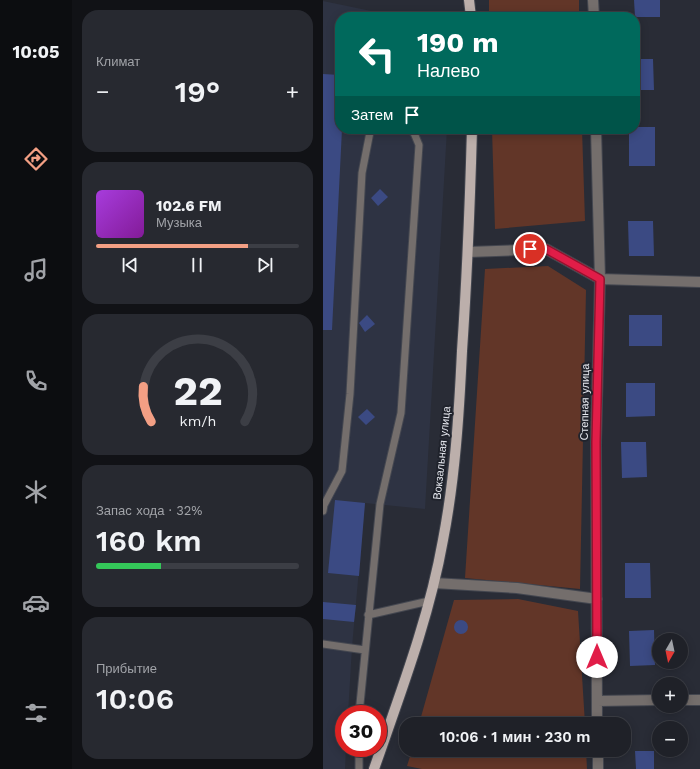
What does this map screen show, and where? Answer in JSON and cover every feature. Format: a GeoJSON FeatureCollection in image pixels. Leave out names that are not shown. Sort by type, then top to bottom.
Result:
{"type":"FeatureCollection","features":[{"type":"Feature","properties":{"kind":"main road"},"geometry":{"type":"LineString","coordinates":[[469,0],[470,12]]}},
{"type":"Feature","properties":{"kind":"main road","name":"Вокзальная улица"},"geometry":{"type":"LineString","coordinates":[[375,769],[408,670],[434,583],[451,489],[459,406],[468,252],[472,134]]}},
{"type":"Feature","properties":{"kind":"street"},"geometry":{"type":"LineString","coordinates":[[593,0],[594,12]]}},
{"type":"Feature","properties":{"kind":"street","name":"Степная улица"},"geometry":{"type":"LineString","coordinates":[[596,134],[600,279],[596,442],[597,717]]}},
{"type":"Feature","properties":{"kind":"street"},"geometry":{"type":"LineString","coordinates":[[468,252],[546,249],[600,279],[700,282]]}},
{"type":"Feature","properties":{"kind":"street"},"geometry":{"type":"LineString","coordinates":[[434,583],[517,588],[597,599]]}},
{"type":"Feature","properties":{"kind":"street"},"geometry":{"type":"LineString","coordinates":[[597,701],[652,700]]}},
{"type":"Feature","properties":{"kind":"street"},"geometry":{"type":"LineString","coordinates":[[688,700],[700,700]]}},
{"type":"Feature","properties":{"kind":"street"},"geometry":{"type":"LineString","coordinates":[[597,757],[598,769]]}},
{"type":"Feature","properties":{"kind":"lane"},"geometry":{"type":"LineString","coordinates":[[323,511],[324,505],[342,471],[350,394],[362,173],[369,134]]}},
{"type":"Feature","properties":{"kind":"lane"},"geometry":{"type":"LineString","coordinates":[[360,705],[380,504],[401,413],[419,145],[414,134]]}},
{"type":"Feature","properties":{"kind":"lane"},"geometry":{"type":"LineString","coordinates":[[369,615],[429,601]]}},
{"type":"Feature","properties":{"kind":"lane"},"geometry":{"type":"LineString","coordinates":[[323,644],[365,650]]}},
{"type":"Feature","properties":{"kind":"lane"},"geometry":{"type":"LineString","coordinates":[[359,757],[359,769]]}},
{"type":"Feature","properties":{"kind":"shaded area"},"geometry":{"type":"Polygon","coordinates":[[[489,0],[579,0],[579,12],[489,12],[489,0]]]}},
{"type":"Feature","properties":{"kind":"shaded area"},"geometry":{"type":"Polygon","coordinates":[[[323,1],[376,12],[335,12],[335,134],[447,134],[425,509],[365,503],[352,647],[349,705],[335,705],[335,757],[346,757],[345,769],[323,769],[323,1]]]}},
{"type":"Feature","properties":{"kind":"shaded area"},"geometry":{"type":"Polygon","coordinates":[[[492,134],[582,134],[585,221],[495,229],[492,134]]]}},
{"type":"Feature","properties":{"kind":"shaded area"},"geometry":{"type":"Polygon","coordinates":[[[548,266],[586,290],[580,589],[465,578],[485,269],[548,266]]]}},
{"type":"Feature","properties":{"kind":"shaded area"},"geometry":{"type":"Polygon","coordinates":[[[518,599],[578,611],[585,717],[421,717],[454,600],[518,599]]]}},
{"type":"Feature","properties":{"kind":"shaded area"},"geometry":{"type":"Polygon","coordinates":[[[410,757],[586,757],[587,769],[422,769],[407,766],[410,757]]]}},
{"type":"Feature","properties":{"kind":"building"},"geometry":{"type":"Polygon","coordinates":[[[634,0],[660,0],[660,17],[640,17],[640,12],[635,12],[634,0]]]}},
{"type":"Feature","properties":{"kind":"building"},"geometry":{"type":"Polygon","coordinates":[[[640,59],[653,59],[654,90],[640,90],[640,59]]]}},
{"type":"Feature","properties":{"kind":"building"},"geometry":{"type":"Polygon","coordinates":[[[323,74],[335,75],[335,134],[342,134],[332,330],[323,330],[323,74]]]}},
{"type":"Feature","properties":{"kind":"building"},"geometry":{"type":"Polygon","coordinates":[[[640,127],[655,127],[655,166],[629,166],[629,134],[640,134],[640,127]]]}},
{"type":"Feature","properties":{"kind":"building"},"geometry":{"type":"Polygon","coordinates":[[[380,189],[388,197],[378,206],[371,198],[380,189]]]}},
{"type":"Feature","properties":{"kind":"building"},"geometry":{"type":"Polygon","coordinates":[[[628,221],[653,221],[654,256],[629,256],[628,221]]]}},
{"type":"Feature","properties":{"kind":"building"},"geometry":{"type":"Polygon","coordinates":[[[367,315],[375,324],[365,332],[359,323],[367,315]]]}},
{"type":"Feature","properties":{"kind":"building"},"geometry":{"type":"Polygon","coordinates":[[[629,315],[662,315],[662,346],[629,346],[629,315]]]}},
{"type":"Feature","properties":{"kind":"building"},"geometry":{"type":"Polygon","coordinates":[[[626,383],[655,383],[655,416],[626,417],[626,383]]]}},
{"type":"Feature","properties":{"kind":"building"},"geometry":{"type":"Polygon","coordinates":[[[367,409],[375,417],[366,425],[358,417],[367,409]]]}},
{"type":"Feature","properties":{"kind":"building"},"geometry":{"type":"Polygon","coordinates":[[[621,442],[646,442],[647,477],[622,478],[621,442]]]}},
{"type":"Feature","properties":{"kind":"building"},"geometry":{"type":"Polygon","coordinates":[[[335,500],[365,503],[359,576],[328,573],[335,500]]]}},
{"type":"Feature","properties":{"kind":"building"},"geometry":{"type":"Polygon","coordinates":[[[625,563],[650,563],[651,598],[625,598],[625,563]]]}},
{"type":"Feature","properties":{"kind":"building"},"geometry":{"type":"Polygon","coordinates":[[[323,602],[356,605],[354,622],[323,619],[323,602]]]}},
{"type":"Feature","properties":{"kind":"building"},"geometry":{"type":"Polygon","coordinates":[[[458,620],[464,620],[468,624],[468,630],[464,634],[458,634],[454,630],[454,624],[458,620]]]}},
{"type":"Feature","properties":{"kind":"building"},"geometry":{"type":"Polygon","coordinates":[[[654,630],[654,633],[652,633],[652,665],[630,666],[629,631],[654,630]]]}},
{"type":"Feature","properties":{"kind":"building"},"geometry":{"type":"Polygon","coordinates":[[[635,751],[652,751],[652,757],[654,757],[654,769],[636,769],[635,751]]]}},
{"type":"Feature","properties":{"kind":"route"},"geometry":{"type":"LineString","coordinates":[[530,249],[546,249],[600,279],[596,442],[597,657]]}}]}
